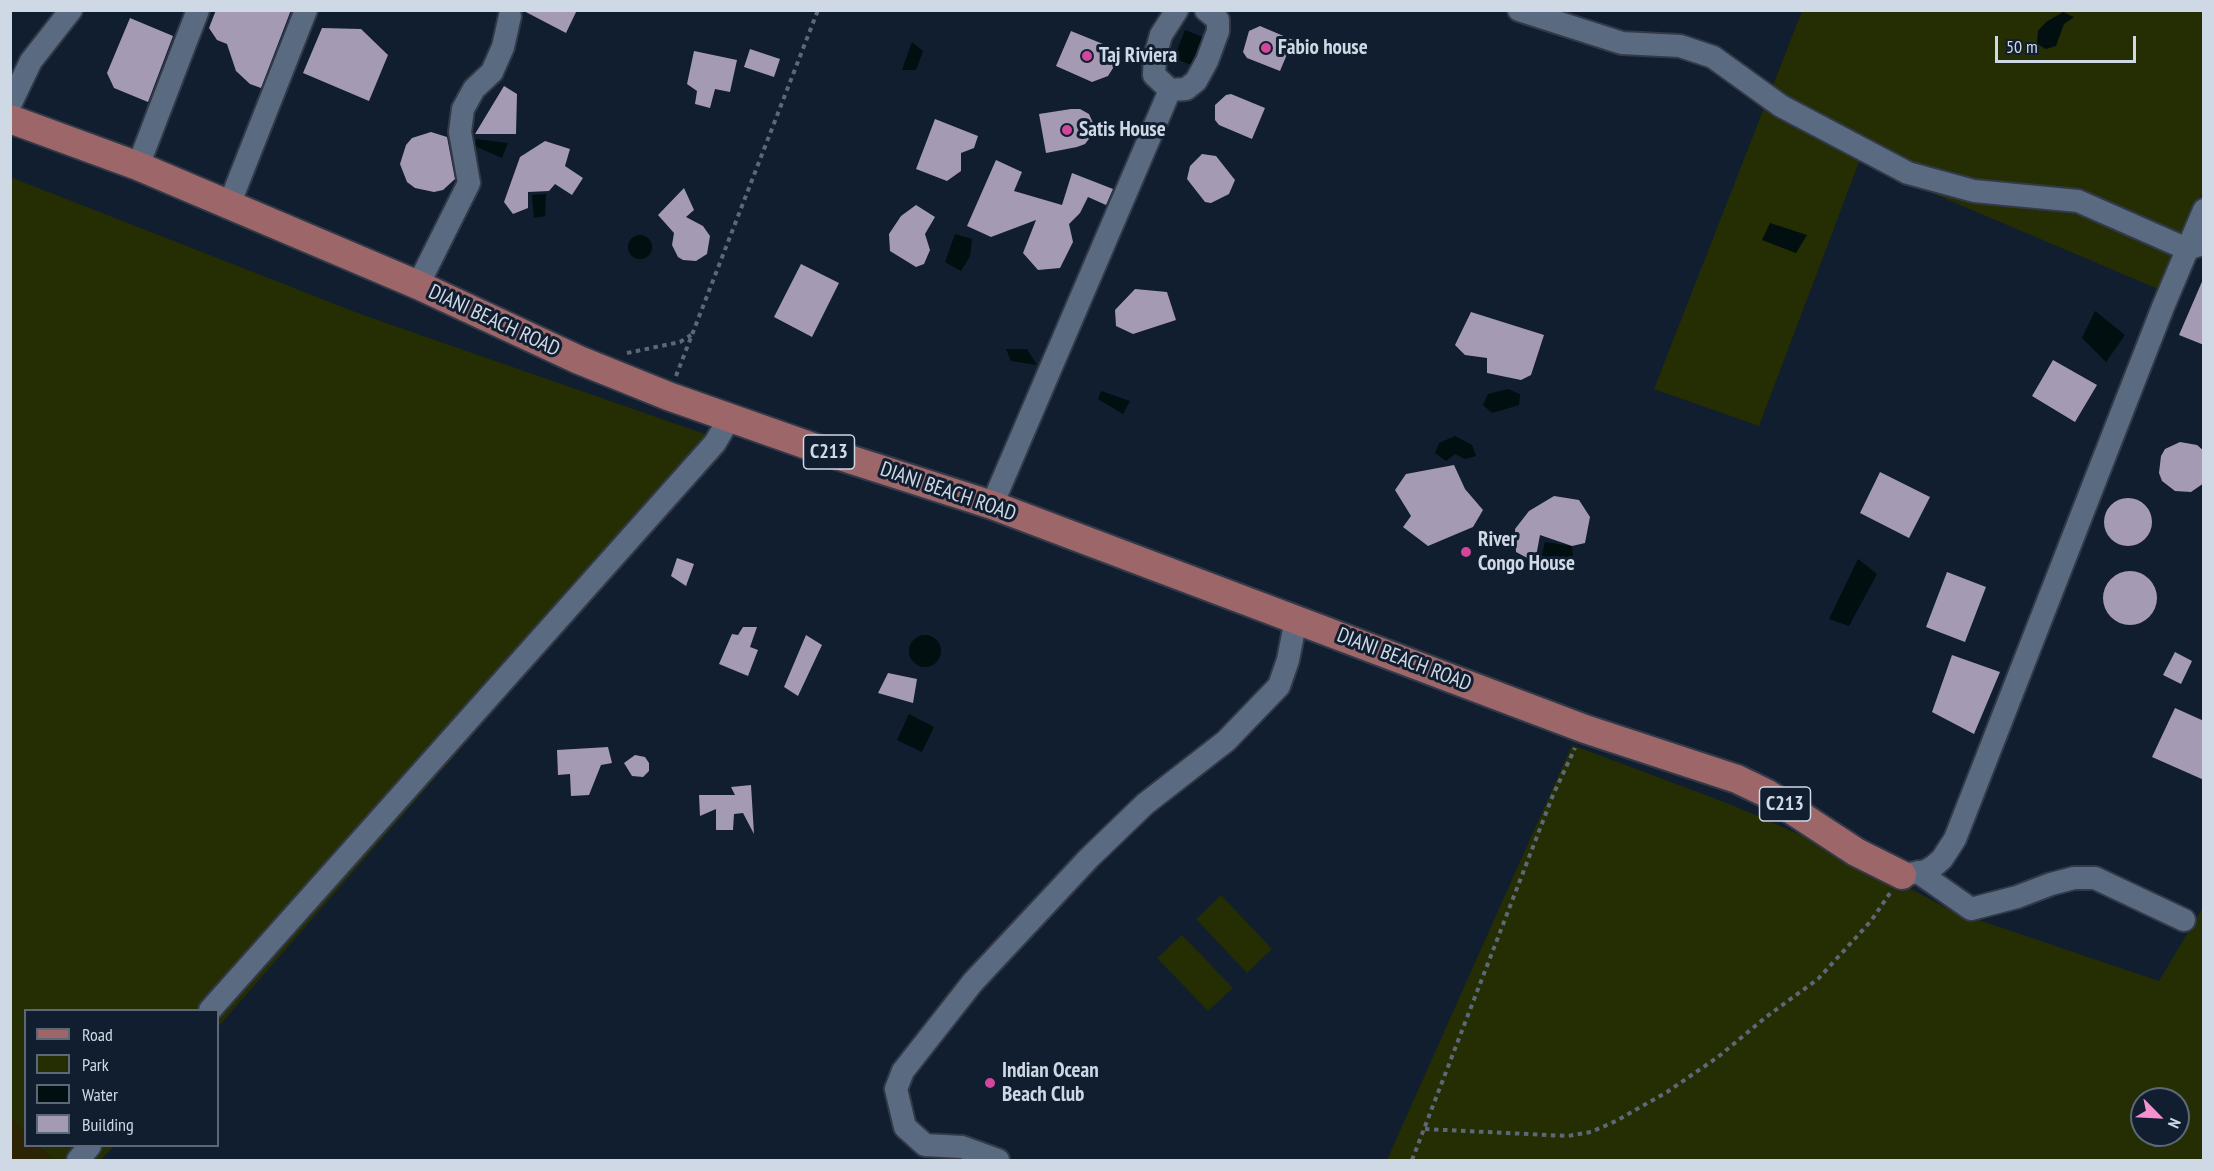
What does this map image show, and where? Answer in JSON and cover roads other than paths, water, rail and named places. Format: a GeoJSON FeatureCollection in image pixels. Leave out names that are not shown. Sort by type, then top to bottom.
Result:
{"type":"FeatureCollection","features":[{"type":"Feature","properties":{"kind":"main road","name":"DIANI BEACH ROAD"},"geometry":{"type":"LineString","coordinates":[[10,119],[138,166],[418,285],[579,360],[668,396],[729,419],[992,505],[1585,729],[1737,779],[1766,793],[1857,852],[1910,874]]}},
{"type":"Feature","properties":{"kind":"street"},"geometry":{"type":"LineString","coordinates":[[10,105],[31,61],[71,10]]}},
{"type":"Feature","properties":{"kind":"street"},"geometry":{"type":"LineString","coordinates":[[138,166],[198,10]]}},
{"type":"Feature","properties":{"kind":"street"},"geometry":{"type":"LineString","coordinates":[[229,205],[306,10]]}},
{"type":"Feature","properties":{"kind":"street"},"geometry":{"type":"LineString","coordinates":[[1177,10],[1161,34],[1155,56],[1154,75],[1170,90],[1186,89],[1196,81],[1207,61],[1218,31],[1218,20],[1206,10]]}},
{"type":"Feature","properties":{"kind":"street"},"geometry":{"type":"LineString","coordinates":[[1519,10],[1622,43],[1680,46],[1713,57],[1781,106],[1908,173],[1974,191],[2078,201],[2195,246]]}},
{"type":"Feature","properties":{"kind":"street"},"geometry":{"type":"LineString","coordinates":[[418,285],[469,183],[460,132],[463,109],[474,89],[492,72],[502,47],[510,16]]}},
{"type":"Feature","properties":{"kind":"street"},"geometry":{"type":"LineString","coordinates":[[992,505],[1170,90]]}},
{"type":"Feature","properties":{"kind":"street"},"geometry":{"type":"LineString","coordinates":[[1910,874],[1926,871],[1942,859],[1960,828],[2195,246],[2204,210]]}},
{"type":"Feature","properties":{"kind":"street"},"geometry":{"type":"LineString","coordinates":[[212,1009],[715,443],[729,419]]}},
{"type":"Feature","properties":{"kind":"street"},"geometry":{"type":"LineString","coordinates":[[998,1161],[962,1147],[921,1153],[905,1127],[896,1089],[903,1071],[973,982],[1089,858],[1145,804],[1226,741],[1279,686],[1288,660],[1296,619]]}},
{"type":"Feature","properties":{"kind":"street"},"geometry":{"type":"LineString","coordinates":[[1910,874],[1971,909],[2074,878],[2095,878],[2184,920]]}},
{"type":"Feature","properties":{"kind":"street"},"geometry":{"type":"LineString","coordinates":[[78,1161],[89,1147]]}},
{"type":"Feature","properties":{"kind":"water"},"geometry":{"type":"Polygon","coordinates":[[[2063,12],[2074,17],[2064,24],[2056,46],[2046,49],[2037,44],[2038,31],[2046,22],[2063,12]]]}},
{"type":"Feature","properties":{"kind":"water"},"geometry":{"type":"Polygon","coordinates":[[[1185,30],[1203,37],[1191,65],[1174,58],[1185,30]]]}},
{"type":"Feature","properties":{"kind":"water"},"geometry":{"type":"Polygon","coordinates":[[[912,42],[923,51],[916,70],[902,70],[912,42]]]}},
{"type":"Feature","properties":{"kind":"water"},"geometry":{"type":"Polygon","coordinates":[[[476,139],[508,143],[502,158],[475,146],[476,139]]]}},
{"type":"Feature","properties":{"kind":"water"},"geometry":{"type":"Polygon","coordinates":[[[546,194],[545,216],[534,218],[532,195],[546,194]]]}},
{"type":"Feature","properties":{"kind":"water"},"geometry":{"type":"Polygon","coordinates":[[[1770,223],[1807,235],[1796,253],[1762,240],[1770,223]]]}},
{"type":"Feature","properties":{"kind":"water"},"geometry":{"type":"Polygon","coordinates":[[[955,234],[972,239],[970,256],[961,271],[945,262],[955,234]]]}},
{"type":"Feature","properties":{"kind":"water"},"geometry":{"type":"Polygon","coordinates":[[[640,235],[649,238],[652,247],[649,256],[640,259],[631,256],[628,247],[631,238],[640,235]]]}},
{"type":"Feature","properties":{"kind":"water"},"geometry":{"type":"Polygon","coordinates":[[[2095,311],[2125,335],[2106,362],[2082,338],[2095,311]]]}},
{"type":"Feature","properties":{"kind":"water"},"geometry":{"type":"Polygon","coordinates":[[[1006,349],[1027,349],[1037,365],[1011,361],[1006,349]]]}},
{"type":"Feature","properties":{"kind":"water"},"geometry":{"type":"Polygon","coordinates":[[[1508,389],[1520,394],[1519,405],[1492,413],[1483,405],[1488,394],[1508,389]]]}},
{"type":"Feature","properties":{"kind":"water"},"geometry":{"type":"Polygon","coordinates":[[[1101,391],[1130,401],[1123,414],[1098,399],[1101,391]]]}},
{"type":"Feature","properties":{"kind":"water"},"geometry":{"type":"Polygon","coordinates":[[[1455,436],[1472,445],[1476,456],[1465,459],[1455,454],[1446,461],[1435,453],[1439,443],[1455,436]]]}},
{"type":"Feature","properties":{"kind":"water"},"geometry":{"type":"Polygon","coordinates":[[[1545,542],[1572,546],[1573,556],[1563,564],[1549,560],[1542,555],[1545,542]]]}},
{"type":"Feature","properties":{"kind":"water"},"geometry":{"type":"Polygon","coordinates":[[[1858,559],[1877,574],[1849,626],[1829,619],[1858,559]]]}},
{"type":"Feature","properties":{"kind":"water"},"geometry":{"type":"Polygon","coordinates":[[[925,635],[936,640],[941,651],[936,662],[925,667],[914,662],[909,651],[914,640],[925,635]]]}},
{"type":"Feature","properties":{"kind":"water"},"geometry":{"type":"Polygon","coordinates":[[[909,714],[934,727],[922,752],[897,740],[909,714]]]}},
{"type":"Feature","properties":{"kind":"place","name":"Fabio house"},"geometry":{"type":"Point","coordinates":[1266,48]}},
{"type":"Feature","properties":{"kind":"place","name":"Taj Riviera"},"geometry":{"type":"Point","coordinates":[1087,56]}},
{"type":"Feature","properties":{"kind":"place","name":"Satis House"},"geometry":{"type":"Point","coordinates":[1067,130]}},
{"type":"Feature","properties":{"kind":"place","name":"River Congo House"},"geometry":{"type":"Point","coordinates":[1466,552]}},
{"type":"Feature","properties":{"kind":"place","name":"Indian Ocean Beach Club"},"geometry":{"type":"Point","coordinates":[990,1083]}}]}
